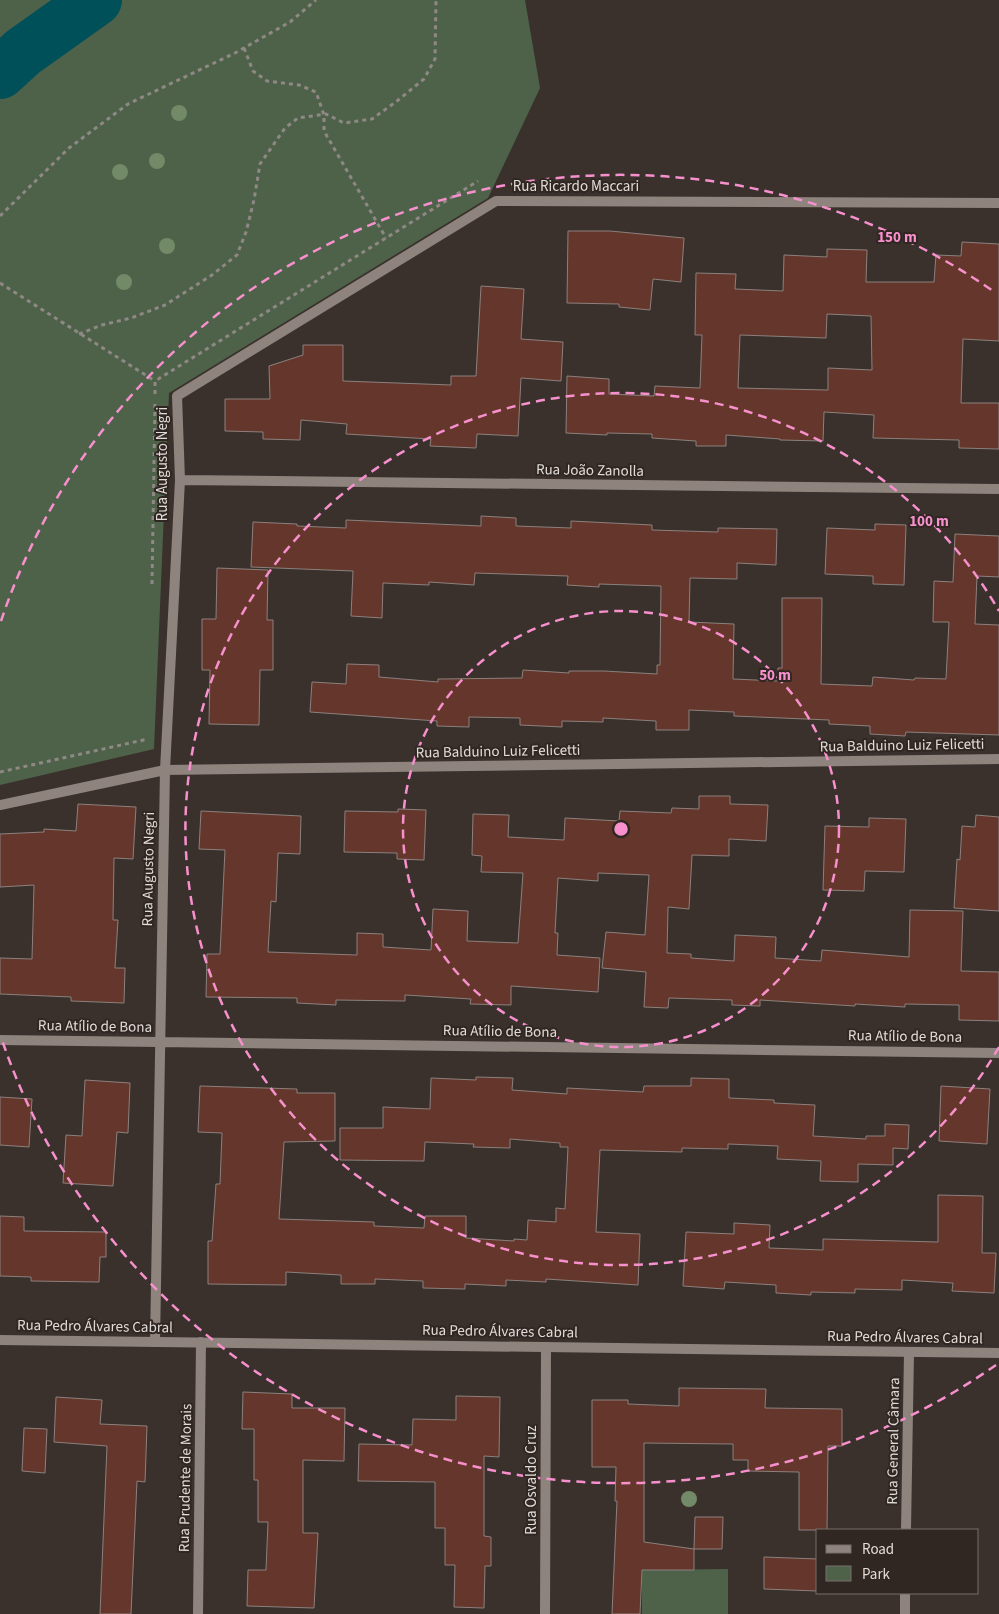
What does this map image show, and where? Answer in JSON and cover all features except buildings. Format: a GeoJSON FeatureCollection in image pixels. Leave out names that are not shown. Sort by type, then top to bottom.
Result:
{"type":"FeatureCollection","features":[{"type":"Feature","properties":{"kind":"street","name":"Rua Ricardo Maccari"},"geometry":{"type":"LineString","coordinates":[[177,396],[496,201],[999,203]]}},
{"type":"Feature","properties":{"kind":"street","name":"Rua Augusto Negri"},"geometry":{"type":"LineString","coordinates":[[155,1342],[165,770],[180,480],[177,396]]}},
{"type":"Feature","properties":{"kind":"street","name":"Rua João Zanolla"},"geometry":{"type":"LineString","coordinates":[[180,480],[999,489]]}},
{"type":"Feature","properties":{"kind":"street","name":"Rua Balduino Luiz Felicetti"},"geometry":{"type":"LineString","coordinates":[[0,805],[165,770],[999,759]]}},
{"type":"Feature","properties":{"kind":"street","name":"Rua Atílio de Bona"},"geometry":{"type":"LineString","coordinates":[[0,1040],[999,1053]]}},
{"type":"Feature","properties":{"kind":"street","name":"Rua Pedro Álvares Cabral"},"geometry":{"type":"LineString","coordinates":[[0,1340],[999,1353]]}},
{"type":"Feature","properties":{"kind":"street","name":"Rua Prudente de Morais"},"geometry":{"type":"LineString","coordinates":[[198,1614],[201,1342]]}},
{"type":"Feature","properties":{"kind":"street","name":"Rua Osvaldo Cruz"},"geometry":{"type":"LineString","coordinates":[[545,1614],[546,1347]]}},
{"type":"Feature","properties":{"kind":"street","name":"Rua General Câmara"},"geometry":{"type":"LineString","coordinates":[[906,1529],[909,1352]]}},
{"type":"Feature","properties":{"kind":"street"},"geometry":{"type":"LineString","coordinates":[[905,1594],[905,1614]]}},
{"type":"Feature","properties":{"kind":"path"},"geometry":{"type":"LineString","coordinates":[[0,216],[69,148],[128,104],[244,48],[290,22],[316,0]]}},
{"type":"Feature","properties":{"kind":"path"},"geometry":{"type":"LineString","coordinates":[[79,334],[165,305],[212,275],[238,255],[254,200],[260,164],[285,128],[298,118],[324,115],[344,123],[372,119],[424,79],[435,59],[436,0]]}},
{"type":"Feature","properties":{"kind":"path"},"geometry":{"type":"LineString","coordinates":[[244,48],[254,71],[267,81],[300,85],[316,92],[324,115],[324,131],[386,238]]}},
{"type":"Feature","properties":{"kind":"path"},"geometry":{"type":"LineString","coordinates":[[0,283],[155,381]]}},
{"type":"Feature","properties":{"kind":"green space"},"geometry":{"type":"Polygon","coordinates":[[[0,0],[525,0],[540,88],[488,198],[169,393],[154,749],[0,785],[0,0]]]}},
{"type":"Feature","properties":{"kind":"green space"},"geometry":{"type":"Polygon","coordinates":[[[728,1569],[728,1614],[642,1614],[642,1570],[728,1569]]]}},
{"type":"Feature","properties":{"kind":"waterway"},"geometry":{"type":"LineString","coordinates":[[0,73],[23,52],[96,0]]}}]}
